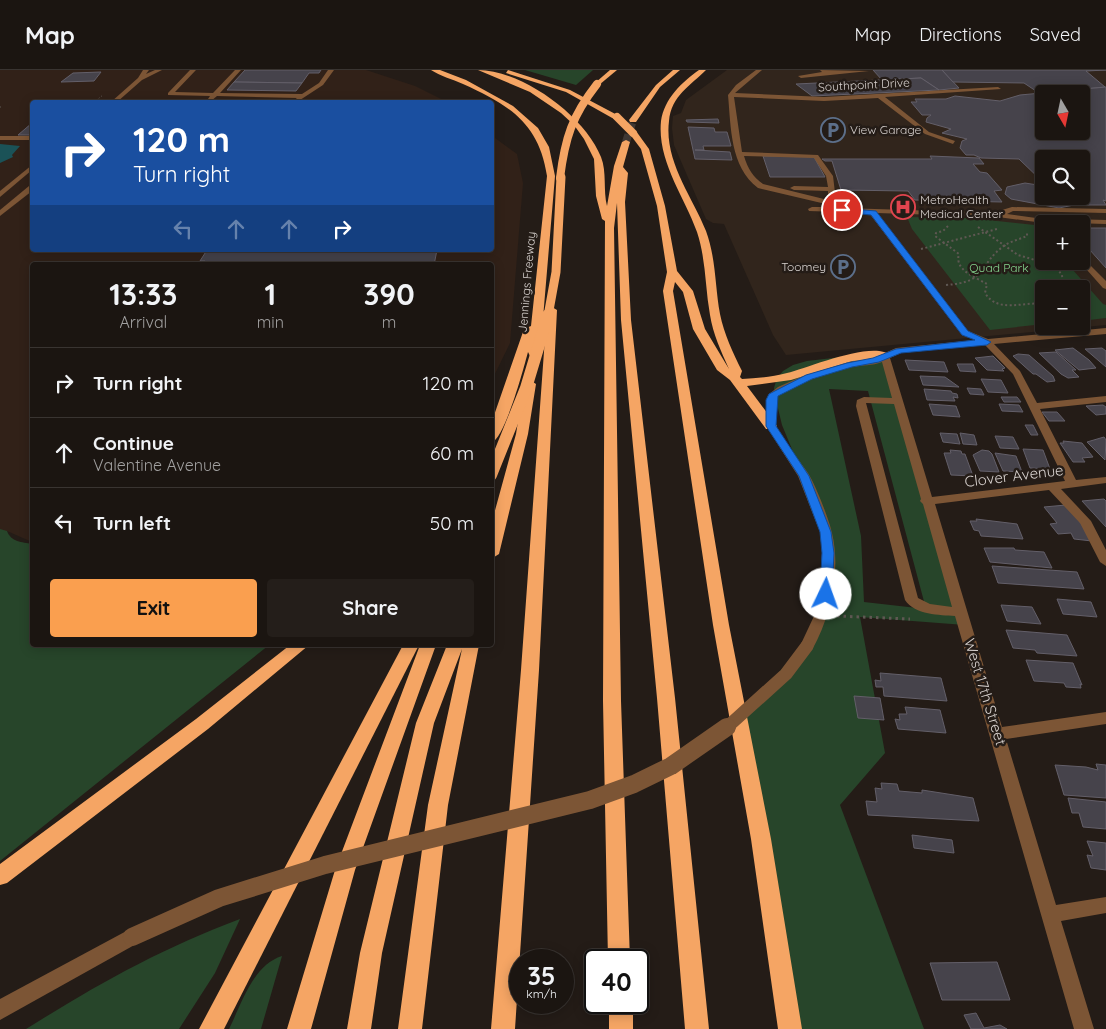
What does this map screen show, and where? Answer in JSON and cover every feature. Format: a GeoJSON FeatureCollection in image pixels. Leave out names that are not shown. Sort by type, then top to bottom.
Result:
{"type":"FeatureCollection","features":[{"type":"Feature","properties":{"kind":"highway","name":"Jennings Freeway"},"geometry":{"type":"LineString","coordinates":[[434,70],[494,98],[517,114],[542,140],[548,157],[551,176],[535,349],[522,434],[494,541]]}},
{"type":"Feature","properties":{"kind":"highway"},"geometry":{"type":"LineString","coordinates":[[481,70],[537,93],[564,113],[581,130],[596,154],[600,167],[600,190],[609,228]]}},
{"type":"Feature","properties":{"kind":"highway"},"geometry":{"type":"LineString","coordinates":[[500,70],[568,91],[617,117],[626,125],[645,149],[661,206],[672,272],[668,291],[720,625],[761,839],[790,1029]]}},
{"type":"Feature","properties":{"kind":"highway"},"geometry":{"type":"LineString","coordinates":[[503,1029],[530,670],[552,298],[566,141],[579,107],[597,84],[614,70]]}},
{"type":"Feature","properties":{"kind":"highway"},"geometry":{"type":"LineString","coordinates":[[633,120],[658,86],[677,70]]}},
{"type":"Feature","properties":{"kind":"highway"},"geometry":{"type":"LineString","coordinates":[[703,70],[681,89],[672,100],[665,119],[665,143],[706,247],[715,315],[726,352],[736,371],[735,380]]}},
{"type":"Feature","properties":{"kind":"highway"},"geometry":{"type":"LineString","coordinates":[[619,949],[612,701],[609,228],[618,166],[626,142]]}},
{"type":"Feature","properties":{"kind":"highway"},"geometry":{"type":"LineString","coordinates":[[618,166],[624,173],[621,202],[626,320],[666,698],[697,1029]]}},
{"type":"Feature","properties":{"kind":"highway"},"geometry":{"type":"LineString","coordinates":[[672,272],[688,291],[694,316],[707,345],[723,370],[735,380],[771,426]]}},
{"type":"Feature","properties":{"kind":"highway"},"geometry":{"type":"LineString","coordinates":[[494,467],[526,386],[552,298]]}},
{"type":"Feature","properties":{"kind":"highway"},"geometry":{"type":"LineString","coordinates":[[494,432],[504,410],[538,304]]}},
{"type":"Feature","properties":{"kind":"highway"},"geometry":{"type":"LineString","coordinates":[[735,380],[797,375],[849,358],[871,354],[885,356]]}},
{"type":"Feature","properties":{"kind":"highway"},"geometry":{"type":"LineString","coordinates":[[0,876],[202,724],[298,647]]}},
{"type":"Feature","properties":{"kind":"highway"},"geometry":{"type":"LineString","coordinates":[[211,1029],[410,647]]}},
{"type":"Feature","properties":{"kind":"highway"},"geometry":{"type":"LineString","coordinates":[[299,1029],[345,870],[400,726],[427,647]]}},
{"type":"Feature","properties":{"kind":"highway"},"geometry":{"type":"LineString","coordinates":[[359,1029],[371,953],[425,723],[454,647]]}},
{"type":"Feature","properties":{"kind":"highway"},"geometry":{"type":"LineString","coordinates":[[410,1029],[438,805],[471,647]]}},
{"type":"Feature","properties":{"kind":"highway"},"geometry":{"type":"LineString","coordinates":[[620,1014],[621,1029]]}},
{"type":"Feature","properties":{"kind":"street"},"geometry":{"type":"LineString","coordinates":[[116,100],[140,79],[146,70]]}},
{"type":"Feature","properties":{"kind":"street"},"geometry":{"type":"LineString","coordinates":[[140,79],[159,70]]}},
{"type":"Feature","properties":{"kind":"street"},"geometry":{"type":"LineString","coordinates":[[193,70],[170,94],[302,96]]}},
{"type":"Feature","properties":{"kind":"street"},"geometry":{"type":"LineString","coordinates":[[209,100],[238,70]]}},
{"type":"Feature","properties":{"kind":"street"},"geometry":{"type":"LineString","coordinates":[[297,100],[320,84],[331,70]]}},
{"type":"Feature","properties":{"kind":"street"},"geometry":{"type":"LineString","coordinates":[[758,70],[738,86],[731,95],[739,154],[754,184],[852,212],[998,215],[1035,220]]}},
{"type":"Feature","properties":{"kind":"street"},"geometry":{"type":"LineString","coordinates":[[801,76],[825,71],[866,71]]}},
{"type":"Feature","properties":{"kind":"street","name":"Southpoint Drive"},"geometry":{"type":"LineString","coordinates":[[731,95],[824,99],[998,89]]}},
{"type":"Feature","properties":{"kind":"street"},"geometry":{"type":"LineString","coordinates":[[878,96],[906,115],[927,133],[953,142]]}},
{"type":"Feature","properties":{"kind":"street"},"geometry":{"type":"LineString","coordinates":[[0,138],[30,138]]}},
{"type":"Feature","properties":{"kind":"street"},"geometry":{"type":"LineString","coordinates":[[739,154],[816,156],[831,178],[831,189],[835,207]]}},
{"type":"Feature","properties":{"kind":"street"},"geometry":{"type":"LineString","coordinates":[[0,195],[30,169]]}},
{"type":"Feature","properties":{"kind":"street"},"geometry":{"type":"LineString","coordinates":[[761,186],[831,189]]}},
{"type":"Feature","properties":{"kind":"street"},"geometry":{"type":"LineString","coordinates":[[0,214],[30,190]]}},
{"type":"Feature","properties":{"kind":"street"},"geometry":{"type":"LineString","coordinates":[[813,209],[835,207]]}},
{"type":"Feature","properties":{"kind":"street"},"geometry":{"type":"LineString","coordinates":[[998,215],[1012,209],[1106,211]]}},
{"type":"Feature","properties":{"kind":"street"},"geometry":{"type":"LineString","coordinates":[[873,213],[965,333],[987,342],[1017,373],[1072,484]]}},
{"type":"Feature","properties":{"kind":"street"},"geometry":{"type":"LineString","coordinates":[[1090,222],[1106,222]]}},
{"type":"Feature","properties":{"kind":"street"},"geometry":{"type":"LineString","coordinates":[[1090,268],[1106,286]]}},
{"type":"Feature","properties":{"kind":"street"},"geometry":{"type":"LineString","coordinates":[[0,1010],[132,937],[219,898],[325,865],[571,805],[634,784],[671,766],[735,722],[786,674],[808,646],[822,614],[826,594],[828,553],[826,532],[804,476],[771,426],[771,400],[774,394],[809,377],[851,364],[876,360],[899,350],[1106,331]]}},
{"type":"Feature","properties":{"kind":"street","name":"West 17th Street"},"geometry":{"type":"LineString","coordinates":[[885,356],[926,501],[998,734],[1049,915],[1084,1029]]}},
{"type":"Feature","properties":{"kind":"street"},"geometry":{"type":"LineString","coordinates":[[1033,407],[1106,399]]}},
{"type":"Feature","properties":{"kind":"street"},"geometry":{"type":"LineString","coordinates":[[898,402],[864,400],[861,402],[861,406],[912,600],[918,605],[934,610],[961,612]]}},
{"type":"Feature","properties":{"kind":"street","name":"Clover Avenue"},"geometry":{"type":"LineString","coordinates":[[926,501],[1106,480]]}},
{"type":"Feature","properties":{"kind":"street"},"geometry":{"type":"LineString","coordinates":[[1053,487],[1085,522],[1106,562]]}},
{"type":"Feature","properties":{"kind":"street"},"geometry":{"type":"LineString","coordinates":[[998,734],[1106,718]]}},
{"type":"Feature","properties":{"kind":"street"},"geometry":{"type":"LineString","coordinates":[[1049,915],[1106,905]]}},
{"type":"Feature","properties":{"kind":"path"},"geometry":{"type":"LineString","coordinates":[[954,224],[935,235],[959,254],[957,260],[960,268],[988,284],[986,296],[994,302],[1005,305],[1035,302]]}},
{"type":"Feature","properties":{"kind":"path"},"geometry":{"type":"LineString","coordinates":[[974,225],[1003,246],[1024,258],[1053,266],[1062,275],[1062,280]]}},
{"type":"Feature","properties":{"kind":"path"},"geometry":{"type":"LineString","coordinates":[[921,248],[947,244],[984,231],[1003,228]]}},
{"type":"Feature","properties":{"kind":"path"},"geometry":{"type":"LineString","coordinates":[[946,285],[963,284],[978,277],[1003,246],[1027,236],[1027,232]]}},
{"type":"Feature","properties":{"kind":"path"},"geometry":{"type":"LineString","coordinates":[[833,623],[838,615],[917,620]]}},
{"type":"Feature","properties":{"kind":"shaded area"},"geometry":{"type":"Polygon","coordinates":[[[0,70],[366,70],[415,86],[443,100],[30,100],[30,252],[494,252],[494,137],[517,154],[523,183],[510,343],[494,376],[494,262],[30,262],[30,541],[7,531],[0,531],[0,70]]]}},
{"type":"Feature","properties":{"kind":"shaded area","name":"MetroHealth Medical Center"},"geometry":{"type":"Polygon","coordinates":[[[727,70],[1106,70],[1106,325],[1090,326],[1090,280],[1035,280],[1035,332],[786,355],[773,335],[724,224],[713,223],[706,219],[674,145],[673,116],[681,113],[686,100],[727,70]]]}},
{"type":"Feature","properties":{"kind":"green space"},"geometry":{"type":"Polygon","coordinates":[[[525,70],[593,70],[576,85],[525,70]]]}},
{"type":"Feature","properties":{"kind":"green space","name":"Quad Park"},"geometry":{"type":"Polygon","coordinates":[[[907,217],[970,218],[1035,225],[1035,270],[1073,270],[1082,280],[1035,280],[1035,325],[990,330],[912,229],[907,217]]]}},
{"type":"Feature","properties":{"kind":"green space","name":"Quad Park"},"geometry":{"type":"Polygon","coordinates":[[[1090,289],[1106,305],[1106,318],[1090,320],[1090,289]]]}},
{"type":"Feature","properties":{"kind":"green space"},"geometry":{"type":"Polygon","coordinates":[[[884,352],[965,625],[860,617],[885,753],[840,805],[924,1029],[790,1029],[735,722],[817,629],[826,532],[782,425],[774,388],[777,378],[783,371],[793,365],[807,361],[884,352]],[[829,389],[861,536],[864,602],[926,609],[868,391],[829,389]]]}},
{"type":"Feature","properties":{"kind":"green space"},"geometry":{"type":"Polygon","coordinates":[[[0,529],[7,531],[14,539],[30,544],[30,647],[267,647],[0,861],[0,529]]]}},
{"type":"Feature","properties":{"kind":"green space"},"geometry":{"type":"Polygon","coordinates":[[[240,919],[215,973],[179,1029],[26,1029],[130,968],[211,930],[240,919]]]}},
{"type":"Feature","properties":{"kind":"green space"},"geometry":{"type":"Polygon","coordinates":[[[282,956],[261,1029],[229,1029],[256,976],[272,961],[282,956]]]}},
{"type":"Feature","properties":{"kind":"water"},"geometry":{"type":"Polygon","coordinates":[[[0,144],[20,146],[12,155],[13,157],[0,163],[0,144]]]}},
{"type":"Feature","properties":{"kind":"building"},"geometry":{"type":"Polygon","coordinates":[[[245,70],[321,70],[319,73],[309,73],[302,83],[234,82],[245,70]]]}},
{"type":"Feature","properties":{"kind":"building"},"geometry":{"type":"Polygon","coordinates":[[[873,70],[942,70],[959,88],[939,90],[921,78],[882,80],[873,70]]]}},
{"type":"Feature","properties":{"kind":"building"},"geometry":{"type":"Polygon","coordinates":[[[942,70],[1106,70],[1086,71],[1105,87],[1090,88],[1090,85],[1035,85],[1035,90],[1024,83],[953,82],[942,70]]]}},
{"type":"Feature","properties":{"kind":"building"},"geometry":{"type":"Polygon","coordinates":[[[101,72],[94,81],[61,82],[73,73],[101,72]]]}},
{"type":"Feature","properties":{"kind":"building"},"geometry":{"type":"Polygon","coordinates":[[[921,78],[939,90],[812,96],[796,84],[921,78]]]}},
{"type":"Feature","properties":{"kind":"building"},"geometry":{"type":"Polygon","coordinates":[[[234,82],[302,83],[296,91],[227,90],[234,82]]]}},
{"type":"Feature","properties":{"kind":"building"},"geometry":{"type":"Polygon","coordinates":[[[1106,87],[1106,201],[1103,200],[1106,205],[1090,205],[1090,150],[1035,150],[1035,174],[1019,159],[981,158],[974,155],[966,155],[960,148],[962,141],[967,139],[942,133],[951,129],[926,122],[927,118],[931,115],[922,115],[911,102],[917,102],[915,99],[946,99],[955,96],[1000,101],[1020,95],[1035,94],[1035,140],[1090,140],[1090,88],[1106,87]]]}},
{"type":"Feature","properties":{"kind":"building"},"geometry":{"type":"Polygon","coordinates":[[[718,119],[719,123],[687,122],[686,120],[718,119]]]}},
{"type":"Feature","properties":{"kind":"building"},"geometry":{"type":"Polygon","coordinates":[[[30,125],[30,135],[18,135],[30,125]]]}},
{"type":"Feature","properties":{"kind":"building"},"geometry":{"type":"Polygon","coordinates":[[[688,127],[714,128],[715,132],[727,132],[731,146],[703,146],[704,150],[695,150],[730,152],[732,160],[695,159],[688,127]]]}},
{"type":"Feature","properties":{"kind":"building"},"geometry":{"type":"Polygon","coordinates":[[[763,156],[814,157],[825,177],[770,177],[763,156]]]}},
{"type":"Feature","properties":{"kind":"building"},"geometry":{"type":"Polygon","coordinates":[[[930,156],[979,158],[984,164],[973,164],[980,172],[987,173],[1002,190],[994,191],[1002,202],[915,200],[908,191],[841,190],[832,161],[822,159],[932,159],[930,156]]]}},
{"type":"Feature","properties":{"kind":"building"},"geometry":{"type":"Polygon","coordinates":[[[1025,183],[1035,185],[1035,204],[1011,199],[1005,194],[1007,187],[1025,183]]]}},
{"type":"Feature","properties":{"kind":"building"},"geometry":{"type":"Polygon","coordinates":[[[1043,205],[1074,205],[1059,208],[1043,205]]]}},
{"type":"Feature","properties":{"kind":"building"},"geometry":{"type":"Polygon","coordinates":[[[1090,228],[1106,228],[1106,268],[1090,250],[1090,228]]]}},
{"type":"Feature","properties":{"kind":"building"},"geometry":{"type":"Polygon","coordinates":[[[206,252],[437,252],[435,262],[200,261],[206,252]]]}},
{"type":"Feature","properties":{"kind":"building"},"geometry":{"type":"Polygon","coordinates":[[[1073,348],[1096,368],[1079,370],[1055,350],[1073,348]]]}},
{"type":"Feature","properties":{"kind":"building"},"geometry":{"type":"Polygon","coordinates":[[[1102,348],[1106,351],[1106,367],[1085,349],[1102,348]]]}},
{"type":"Feature","properties":{"kind":"building"},"geometry":{"type":"Polygon","coordinates":[[[1056,352],[1076,370],[1072,370],[1079,377],[1068,378],[1061,374],[1039,353],[1056,352]]]}},
{"type":"Feature","properties":{"kind":"building"},"geometry":{"type":"Polygon","coordinates":[[[1018,354],[1029,355],[1053,376],[1055,381],[1047,382],[1033,374],[1013,356],[1018,354]]]}},
{"type":"Feature","properties":{"kind":"building"},"geometry":{"type":"Polygon","coordinates":[[[993,356],[1005,368],[1002,369],[1004,371],[987,370],[975,358],[993,356]]]}},
{"type":"Feature","properties":{"kind":"building"},"geometry":{"type":"Polygon","coordinates":[[[905,360],[944,362],[948,372],[909,370],[905,360]]]}},
{"type":"Feature","properties":{"kind":"building"},"geometry":{"type":"Polygon","coordinates":[[[957,364],[973,364],[976,372],[960,371],[957,364]]]}},
{"type":"Feature","properties":{"kind":"building"},"geometry":{"type":"Polygon","coordinates":[[[920,376],[945,377],[959,387],[923,385],[920,376]]]}},
{"type":"Feature","properties":{"kind":"building"},"geometry":{"type":"Polygon","coordinates":[[[981,379],[1001,380],[1008,393],[988,392],[981,379]]]}},
{"type":"Feature","properties":{"kind":"building"},"geometry":{"type":"Polygon","coordinates":[[[967,388],[981,389],[984,395],[970,394],[967,388]]]}},
{"type":"Feature","properties":{"kind":"building"},"geometry":{"type":"Polygon","coordinates":[[[924,389],[951,391],[957,394],[958,398],[953,397],[955,401],[927,400],[924,389]]]}},
{"type":"Feature","properties":{"kind":"building"},"geometry":{"type":"Polygon","coordinates":[[[1001,397],[1017,397],[1021,402],[1004,402],[1001,397]]]}},
{"type":"Feature","properties":{"kind":"building"},"geometry":{"type":"Polygon","coordinates":[[[929,404],[956,406],[960,417],[933,415],[929,404]]]}},
{"type":"Feature","properties":{"kind":"building"},"geometry":{"type":"Polygon","coordinates":[[[999,404],[1019,405],[1023,412],[1002,411],[999,404]]]}},
{"type":"Feature","properties":{"kind":"building"},"geometry":{"type":"Polygon","coordinates":[[[1103,405],[1106,407],[1106,414],[1096,415],[1086,406],[1103,405]]]}},
{"type":"Feature","properties":{"kind":"building"},"geometry":{"type":"Polygon","coordinates":[[[1042,412],[1057,412],[1065,421],[1049,421],[1042,412]]]}},
{"type":"Feature","properties":{"kind":"building"},"geometry":{"type":"Polygon","coordinates":[[[1025,425],[1033,425],[1038,435],[1031,435],[1025,425]]]}},
{"type":"Feature","properties":{"kind":"building"},"geometry":{"type":"Polygon","coordinates":[[[940,433],[957,434],[960,444],[943,442],[940,433]]]}},
{"type":"Feature","properties":{"kind":"building"},"geometry":{"type":"Polygon","coordinates":[[[960,433],[974,435],[977,445],[963,444],[960,433]]]}},
{"type":"Feature","properties":{"kind":"building"},"geometry":{"type":"Polygon","coordinates":[[[995,436],[1013,437],[1019,449],[1000,448],[995,436]]]}},
{"type":"Feature","properties":{"kind":"building"},"geometry":{"type":"Polygon","coordinates":[[[1104,437],[1106,440],[1105,460],[1087,442],[1104,437]]]}},
{"type":"Feature","properties":{"kind":"building"},"geometry":{"type":"Polygon","coordinates":[[[1063,441],[1082,443],[1093,457],[1082,458],[1085,462],[1073,462],[1060,443],[1064,443],[1063,441]]]}},
{"type":"Feature","properties":{"kind":"building"},"geometry":{"type":"Polygon","coordinates":[[[1023,449],[1043,450],[1050,469],[1030,468],[1023,449]]]}},
{"type":"Feature","properties":{"kind":"building"},"geometry":{"type":"Polygon","coordinates":[[[950,450],[961,451],[962,454],[965,454],[973,476],[951,475],[944,453],[951,453],[950,450]]]}},
{"type":"Feature","properties":{"kind":"building"},"geometry":{"type":"Polygon","coordinates":[[[982,450],[989,451],[992,454],[999,472],[980,471],[973,455],[982,450]]]}},
{"type":"Feature","properties":{"kind":"building"},"geometry":{"type":"Polygon","coordinates":[[[995,453],[1016,456],[1022,472],[1003,471],[995,453]]]}},
{"type":"Feature","properties":{"kind":"building"},"geometry":{"type":"Polygon","coordinates":[[[1104,499],[1106,501],[1106,527],[1082,501],[1104,499]]]}},
{"type":"Feature","properties":{"kind":"building"},"geometry":{"type":"Polygon","coordinates":[[[1066,505],[1088,532],[1092,541],[1074,539],[1071,533],[1058,534],[1050,524],[1057,523],[1044,507],[1066,505]]]}},
{"type":"Feature","properties":{"kind":"building"},"geometry":{"type":"Polygon","coordinates":[[[976,519],[1017,524],[1023,539],[981,536],[979,531],[974,530],[970,521],[977,521],[976,519]]]}},
{"type":"Feature","properties":{"kind":"building"},"geometry":{"type":"Polygon","coordinates":[[[984,548],[1014,548],[1015,550],[1044,552],[1052,568],[990,562],[984,548]]]}},
{"type":"Feature","properties":{"kind":"building"},"geometry":{"type":"Polygon","coordinates":[[[992,566],[1077,572],[1084,589],[998,583],[992,566]]]}},
{"type":"Feature","properties":{"kind":"building"},"geometry":{"type":"Polygon","coordinates":[[[1057,599],[1091,602],[1097,617],[1063,614],[1057,599]]]}},
{"type":"Feature","properties":{"kind":"building"},"geometry":{"type":"Polygon","coordinates":[[[1001,605],[1032,607],[1041,624],[1007,621],[1001,605]]]}},
{"type":"Feature","properties":{"kind":"building"},"geometry":{"type":"Polygon","coordinates":[[[1006,630],[1067,635],[1077,656],[1037,653],[1035,650],[1013,648],[1006,630]]]}},
{"type":"Feature","properties":{"kind":"building"},"geometry":{"type":"Polygon","coordinates":[[[1026,660],[1073,663],[1082,685],[1080,684],[1081,688],[1066,687],[1064,683],[1034,681],[1026,660]]]}},
{"type":"Feature","properties":{"kind":"building"},"geometry":{"type":"Polygon","coordinates":[[[880,673],[941,678],[947,701],[884,696],[883,687],[876,687],[875,680],[881,681],[880,673]]]}},
{"type":"Feature","properties":{"kind":"building"},"geometry":{"type":"Polygon","coordinates":[[[854,696],[880,698],[884,720],[858,718],[854,696]]]}},
{"type":"Feature","properties":{"kind":"building"},"geometry":{"type":"Polygon","coordinates":[[[905,707],[940,710],[946,733],[898,729],[895,719],[900,720],[899,714],[907,714],[905,707]]]}},
{"type":"Feature","properties":{"kind":"building"},"geometry":{"type":"Polygon","coordinates":[[[1096,764],[1106,765],[1106,798],[1064,795],[1055,765],[1086,767],[1098,770],[1096,764]]]}},
{"type":"Feature","properties":{"kind":"building"},"geometry":{"type":"Polygon","coordinates":[[[881,783],[897,784],[899,791],[922,793],[922,790],[973,798],[979,821],[868,815],[866,801],[877,802],[875,788],[882,789],[881,783]]]}},
{"type":"Feature","properties":{"kind":"building"},"geometry":{"type":"Polygon","coordinates":[[[1068,798],[1106,802],[1106,829],[1083,827],[1079,813],[1072,813],[1068,798]]]}},
{"type":"Feature","properties":{"kind":"building"},"geometry":{"type":"Polygon","coordinates":[[[912,835],[952,840],[954,853],[914,848],[912,835]]]}},
{"type":"Feature","properties":{"kind":"building"},"geometry":{"type":"Polygon","coordinates":[[[1087,841],[1106,843],[1106,870],[1091,868],[1087,855],[1093,856],[1087,841]]]}},
{"type":"Feature","properties":{"kind":"building"},"geometry":{"type":"Polygon","coordinates":[[[997,962],[1010,1000],[942,1000],[930,963],[997,962]]]}},
{"type":"Feature","properties":{"kind":"building"},"geometry":{"type":"Polygon","coordinates":[[[976,1013],[984,1028],[1000,1025],[1007,1029],[971,1029],[964,1015],[976,1013]]]}},
{"type":"Feature","properties":{"kind":"tunnel"},"geometry":{"type":"LineString","coordinates":[[626,142],[633,120]]}},
{"type":"Feature","properties":{"kind":"place","name":"View Garage"},"geometry":{"type":"Point","coordinates":[833,130]}},
{"type":"Feature","properties":{"kind":"place","name":"MetroHealth Medical Center"},"geometry":{"type":"Point","coordinates":[903,207]}},
{"type":"Feature","properties":{"kind":"place","name":"Toomey"},"geometry":{"type":"Point","coordinates":[843,267]}},
{"type":"Feature","properties":{"kind":"route"},"geometry":{"type":"LineString","coordinates":[[826,594],[828,553],[826,532],[812,501],[804,476],[771,426],[771,400],[774,394],[809,377],[851,364],[876,360],[899,350],[987,342],[965,333],[873,213],[842,210]]}}]}
